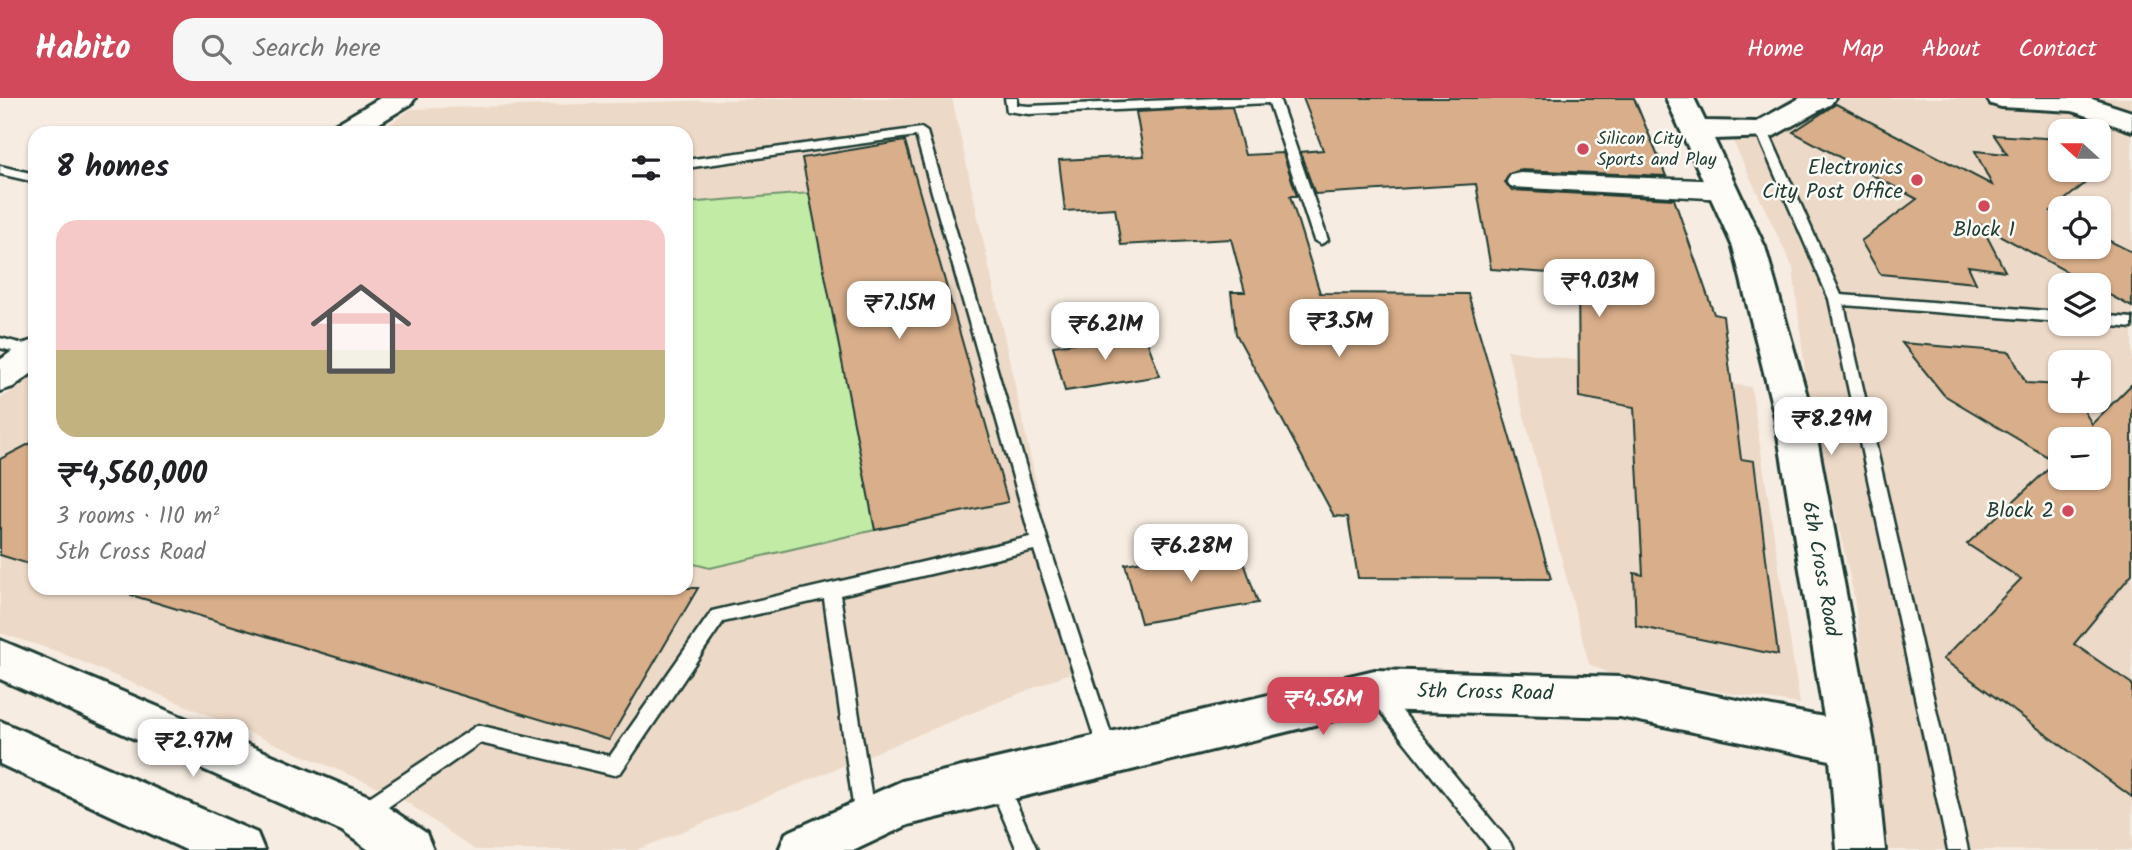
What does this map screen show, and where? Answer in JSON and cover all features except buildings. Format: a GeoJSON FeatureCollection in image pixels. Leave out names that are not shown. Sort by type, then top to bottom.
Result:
{"type":"FeatureCollection","features":[{"type":"Feature","properties":{"kind":"street"},"geometry":{"type":"LineString","coordinates":[[354,126],[401,98]]}},
{"type":"Feature","properties":{"kind":"street"},"geometry":{"type":"LineString","coordinates":[[1688,114],[1762,131],[1821,98]]}},
{"type":"Feature","properties":{"kind":"street"},"geometry":{"type":"LineString","coordinates":[[2001,98],[2074,103],[2132,122]]}},
{"type":"Feature","properties":{"kind":"street","name":"6th Cross Road"},"geometry":{"type":"LineString","coordinates":[[1688,114],[1749,247],[1794,417],[1851,743],[1861,850]]}},
{"type":"Feature","properties":{"kind":"street"},"geometry":{"type":"LineString","coordinates":[[1520,181],[1725,190]]}},
{"type":"Feature","properties":{"kind":"street"},"geometry":{"type":"LineString","coordinates":[[0,378],[28,357]]}},
{"type":"Feature","properties":{"kind":"street"},"geometry":{"type":"LineString","coordinates":[[0,659],[359,815],[409,850]]}},
{"type":"Feature","properties":{"kind":"street","name":"5th Cross Road"},"geometry":{"type":"LineString","coordinates":[[803,850],[902,804],[1375,690],[1620,697],[1851,743]]}},
{"type":"Feature","properties":{"kind":"street"},"geometry":{"type":"LineString","coordinates":[[0,743],[240,850]]}},
{"type":"Feature","properties":{"kind":"lane"},"geometry":{"type":"LineString","coordinates":[[1011,98],[1011,107],[1029,110],[1274,98],[1321,240]]}},
{"type":"Feature","properties":{"kind":"lane"},"geometry":{"type":"LineString","coordinates":[[1762,131],[1836,299],[1958,850]]}},
{"type":"Feature","properties":{"kind":"lane"},"geometry":{"type":"LineString","coordinates":[[693,163],[921,132],[1040,542],[1108,754]]}},
{"type":"Feature","properties":{"kind":"lane"},"geometry":{"type":"LineString","coordinates":[[0,170],[28,176]]}},
{"type":"Feature","properties":{"kind":"lane"},"geometry":{"type":"LineString","coordinates":[[1836,299],[2048,316]]}},
{"type":"Feature","properties":{"kind":"lane"},"geometry":{"type":"LineString","coordinates":[[2111,321],[2132,323]]}},
{"type":"Feature","properties":{"kind":"lane"},"geometry":{"type":"LineString","coordinates":[[0,343],[28,350]]}},
{"type":"Feature","properties":{"kind":"lane"},"geometry":{"type":"LineString","coordinates":[[359,815],[478,734],[614,766],[718,616],[1040,542]]}},
{"type":"Feature","properties":{"kind":"lane"},"geometry":{"type":"LineString","coordinates":[[831,590],[865,821]]}},
{"type":"Feature","properties":{"kind":"lane"},"geometry":{"type":"LineString","coordinates":[[1375,690],[1503,850]]}},
{"type":"Feature","properties":{"kind":"lane"},"geometry":{"type":"LineString","coordinates":[[997,781],[1027,850]]}},
{"type":"Feature","properties":{"kind":"shaded area"},"geometry":{"type":"Polygon","coordinates":[[[787,98],[952,98],[1077,670],[637,850],[475,850],[402,799],[378,787],[59,652],[0,633],[0,399],[28,380],[28,595],[693,595],[693,126],[387,126],[411,109],[787,98]]]}},
{"type":"Feature","properties":{"kind":"shaded area"},"geometry":{"type":"Polygon","coordinates":[[[1809,98],[2132,98],[2132,850],[1889,850],[1853,591],[1806,380],[1793,268],[1731,137],[1809,98]]]}},
{"type":"Feature","properties":{"kind":"shaded area"},"geometry":{"type":"Polygon","coordinates":[[[1507,350],[1751,387],[1800,704],[1612,675],[1589,664],[1507,350]]]}},
{"type":"Feature","properties":{"kind":"green space"},"geometry":{"type":"Polygon","coordinates":[[[810,193],[875,530],[710,568],[693,564],[693,202],[810,193]]]}},
{"type":"Feature","properties":{"kind":"place","name":"Silicon City Sports and Play"},"geometry":{"type":"Point","coordinates":[1583,149]}},
{"type":"Feature","properties":{"kind":"place","name":"Electronics City Post Office"},"geometry":{"type":"Point","coordinates":[1917,180]}},
{"type":"Feature","properties":{"kind":"place","name":"Block 1"},"geometry":{"type":"Point","coordinates":[1984,206]}},
{"type":"Feature","properties":{"kind":"place","name":"Block 2"},"geometry":{"type":"Point","coordinates":[2068,511]}}]}
